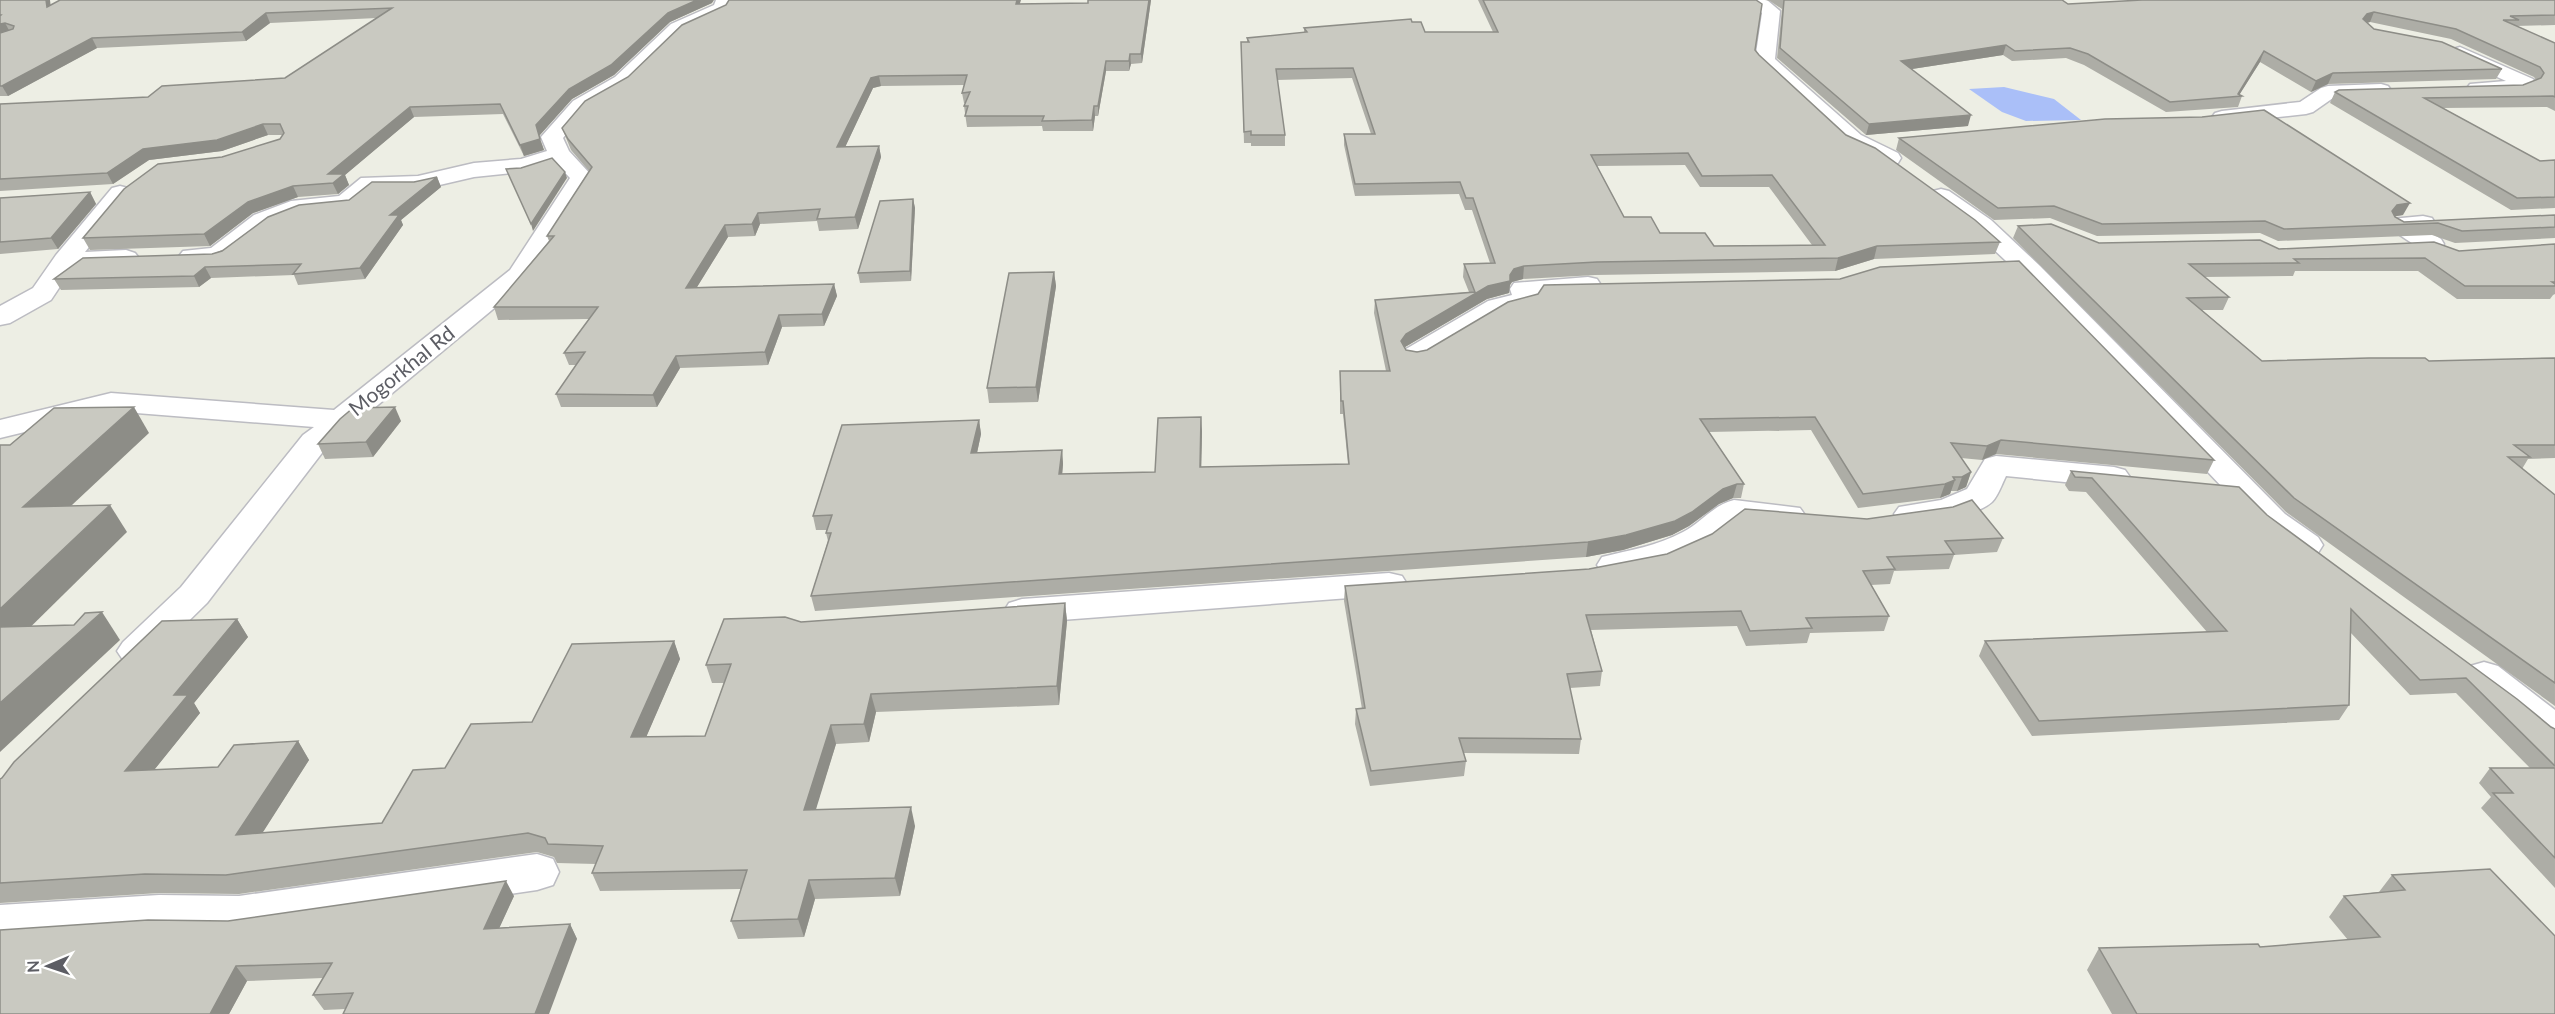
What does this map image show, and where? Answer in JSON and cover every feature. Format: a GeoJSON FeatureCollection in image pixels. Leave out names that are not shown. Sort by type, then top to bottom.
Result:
{"type":"FeatureCollection","features":[{"type":"Feature","properties":{"kind":"street"},"geometry":{"type":"LineString","coordinates":[[65,260],[217,255],[263,220],[299,206],[345,203],[369,183],[418,183],[474,170],[523,165],[559,154],[552,137],[580,105],[622,81],[677,28],[721,8],[725,0]]}},
{"type":"Feature","properties":{"kind":"street"},"geometry":{"type":"LineString","coordinates":[[1755,0],[1771,11],[1765,60],[1853,140],[1881,152],[1987,230],[2023,263],[2273,521],[2328,561]]}},
{"type":"Feature","properties":{"kind":"street"},"geometry":{"type":"LineString","coordinates":[[2444,45],[2526,83],[2517,87],[2458,88]]}},
{"type":"Feature","properties":{"kind":"street"},"geometry":{"type":"LineString","coordinates":[[2207,119],[2306,108],[2328,92],[2399,90]]}},
{"type":"Feature","properties":{"kind":"street"},"geometry":{"type":"LineString","coordinates":[[1862,144],[1896,141]]}},
{"type":"Feature","properties":{"kind":"street","name":"Mogorkhal Rd"},"geometry":{"type":"LineString","coordinates":[[116,669],[195,595],[314,442],[519,275],[582,177],[559,154]]}},
{"type":"Feature","properties":{"kind":"street"},"geometry":{"type":"LineString","coordinates":[[0,316],[42,294],[65,260],[129,186],[86,195]]}},
{"type":"Feature","properties":{"kind":"street"},"geometry":{"type":"LineString","coordinates":[[2387,246],[2442,248],[2400,224],[2448,222]]}},
{"type":"Feature","properties":{"kind":"street"},"geometry":{"type":"LineString","coordinates":[[1987,230],[2018,228]]}},
{"type":"Feature","properties":{"kind":"street"},"geometry":{"type":"LineString","coordinates":[[1989,265],[2023,263]]}},
{"type":"Feature","properties":{"kind":"street"},"geometry":{"type":"LineString","coordinates":[[1416,355],[1497,308],[1527,299],[1524,289],[1607,285]]}},
{"type":"Feature","properties":{"kind":"street"},"geometry":{"type":"LineString","coordinates":[[0,429],[111,402],[341,420]]}},
{"type":"Feature","properties":{"kind":"street"},"geometry":{"type":"LineString","coordinates":[[1884,518],[1948,509],[1980,495],[1996,466],[2150,481]]}},
{"type":"Feature","properties":{"kind":"street"},"geometry":{"type":"LineString","coordinates":[[2197,486],[2244,490]]}},
{"type":"Feature","properties":{"kind":"street"},"geometry":{"type":"LineString","coordinates":[[1586,570],[1652,558],[1696,539],[1734,510],[1816,517]]}},
{"type":"Feature","properties":{"kind":"street"},"geometry":{"type":"LineString","coordinates":[[995,613],[1420,582]]}},
{"type":"Feature","properties":{"kind":"street"},"geometry":{"type":"LineString","coordinates":[[2465,661],[2521,702],[2555,731]]}},
{"type":"Feature","properties":{"kind":"street"},"geometry":{"type":"LineString","coordinates":[[0,924],[159,914],[239,915],[537,872]]}},
{"type":"Feature","properties":{"kind":"water"},"geometry":{"type":"Polygon","coordinates":[[[2004,87],[2054,99],[2081,120],[2026,121],[2002,112],[1969,89],[2004,87]]]}},
{"type":"Feature","properties":{"kind":"building"},"geometry":{"type":"Polygon","coordinates":[[[0,0],[46,0],[47,7],[60,0],[697,0],[668,13],[611,65],[569,89],[536,125],[540,139],[520,145],[500,104],[410,107],[328,174],[344,174],[333,183],[293,186],[248,202],[204,234],[83,238],[124,189],[158,164],[222,157],[280,139],[284,133],[280,124],[263,124],[217,140],[143,149],[107,173],[0,179],[0,104],[148,97],[162,86],[285,78],[392,8],[266,13],[242,32],[92,38],[0,86],[0,33],[13,29],[14,26],[0,24],[0,0]]]}},
{"type":"Feature","properties":{"kind":"building"},"geometry":{"type":"Polygon","coordinates":[[[729,0],[1017,0],[1016,4],[1088,3],[1088,0],[1149,0],[1141,54],[1130,54],[1129,61],[1106,61],[1098,106],[1094,106],[1092,120],[1042,121],[1044,116],[965,116],[968,106],[964,106],[970,92],[962,93],[967,75],[871,78],[837,147],[879,146],[855,217],[817,219],[820,209],[758,213],[752,224],[725,225],[686,288],[834,284],[822,314],[779,315],[765,352],[676,356],[653,395],[556,394],[585,352],[564,353],[598,307],[494,307],[554,236],[547,236],[592,167],[568,139],[562,128],[585,101],[628,77],[682,25],[726,5],[729,0]]]}},
{"type":"Feature","properties":{"kind":"building"},"geometry":{"type":"Polygon","coordinates":[[[1483,0],[1756,0],[1762,4],[1755,50],[1759,55],[1846,135],[1875,148],[1975,220],[2000,242],[1877,246],[1838,258],[1597,262],[1524,266],[1514,269],[1510,275],[1510,281],[1488,286],[1406,334],[1401,341],[1406,350],[1417,352],[1427,350],[1508,302],[1538,294],[1544,285],[1840,279],[1880,267],[2019,261],[2214,460],[2001,440],[1987,446],[1951,443],[1971,472],[1962,477],[1953,477],[1955,480],[1945,484],[1863,494],[1815,417],[1700,419],[1744,484],[1723,489],[1692,512],[1675,521],[1626,535],[1588,542],[811,596],[831,533],[826,533],[832,515],[813,516],[842,425],[979,420],[971,453],[1062,450],[1059,474],[1155,472],[1158,418],[1201,417],[1200,467],[1349,464],[1343,401],[1341,401],[1340,371],[1390,371],[1375,300],[1475,292],[1464,264],[1495,263],[1473,198],[1466,198],[1460,182],[1355,184],[1344,134],[1375,134],[1353,68],[1276,69],[1285,135],[1251,135],[1251,131],[1244,132],[1241,42],[1249,42],[1247,38],[1307,32],[1304,28],[1411,19],[1412,22],[1421,22],[1425,32],[1498,32],[1483,0]],[[1688,153],[1591,155],[1624,217],[1651,217],[1660,233],[1705,233],[1714,246],[1825,245],[1772,175],[1702,176],[1688,153]]]}},
{"type":"Feature","properties":{"kind":"building"},"geometry":{"type":"Polygon","coordinates":[[[1784,0],[2062,0],[2068,4],[2142,0],[2555,0],[2555,15],[2510,16],[2519,20],[2503,20],[2555,43],[2555,97],[2424,98],[2540,161],[2555,160],[2555,197],[2517,198],[2335,92],[2339,90],[2523,85],[2541,78],[2544,73],[2540,67],[2456,29],[2374,12],[2367,14],[2363,19],[2374,29],[2442,42],[2502,69],[2333,73],[2316,81],[2264,51],[2238,94],[2242,96],[2170,102],[2088,54],[2070,48],[2015,51],[2006,45],[1901,61],[1971,115],[1869,124],[1780,48],[1784,0]]]}},
{"type":"Feature","properties":{"kind":"building"},"geometry":{"type":"Polygon","coordinates":[[[2264,110],[2410,203],[2397,205],[2392,211],[2395,217],[2404,222],[2555,215],[2555,227],[2462,231],[2438,223],[2284,229],[2265,221],[2102,224],[2054,206],[1998,208],[1899,138],[2105,119],[2202,117],[2264,110]]]}},
{"type":"Feature","properties":{"kind":"building"},"geometry":{"type":"Polygon","coordinates":[[[552,158],[565,172],[531,224],[506,169],[521,168],[552,158]]]}},
{"type":"Feature","properties":{"kind":"building"},"geometry":{"type":"Polygon","coordinates":[[[437,177],[390,215],[399,215],[360,268],[293,274],[301,264],[205,267],[194,276],[54,279],[83,258],[212,254],[222,251],[268,217],[299,205],[349,200],[372,182],[414,182],[437,177]]]}},
{"type":"Feature","properties":{"kind":"building"},"geometry":{"type":"Polygon","coordinates":[[[90,192],[51,238],[0,242],[0,198],[90,192]]]}},
{"type":"Feature","properties":{"kind":"building"},"geometry":{"type":"Polygon","coordinates":[[[913,199],[910,271],[858,273],[880,201],[913,199]]]}},
{"type":"Feature","properties":{"kind":"building"},"geometry":{"type":"Polygon","coordinates":[[[2051,224],[2099,243],[2260,240],[2279,249],[2434,242],[2459,251],[2555,244],[2555,282],[2552,282],[2555,286],[2465,286],[2425,258],[2294,259],[2299,263],[2189,264],[2229,297],[2187,298],[2262,361],[2369,358],[2425,358],[2429,361],[2555,358],[2555,445],[2514,445],[2530,457],[2508,457],[2555,495],[2555,683],[2294,498],[2018,226],[2051,224]]]}},
{"type":"Feature","properties":{"kind":"building"},"geometry":{"type":"Polygon","coordinates":[[[1054,272],[1036,387],[987,388],[1009,273],[1054,272]]]}},
{"type":"Feature","properties":{"kind":"building"},"geometry":{"type":"Polygon","coordinates":[[[134,407],[23,507],[110,505],[0,609],[0,445],[10,445],[54,408],[134,407]]]}},
{"type":"Feature","properties":{"kind":"building"},"geometry":{"type":"Polygon","coordinates":[[[395,407],[366,442],[318,444],[353,408],[395,407]]]}},
{"type":"Feature","properties":{"kind":"building"},"geometry":{"type":"Polygon","coordinates":[[[2071,471],[2239,487],[2267,515],[2555,729],[2555,766],[2466,678],[2420,680],[2351,609],[2349,705],[2039,721],[1985,641],[2227,631],[2092,478],[2075,477],[2071,471]]]}},
{"type":"Feature","properties":{"kind":"building"},"geometry":{"type":"Polygon","coordinates":[[[1972,500],[2003,538],[1945,541],[1954,554],[1887,557],[1895,569],[1863,571],[1889,616],[1806,618],[1812,628],[1750,631],[1741,611],[1586,615],[1602,671],[1567,674],[1581,739],[1459,738],[1466,761],[1371,771],[1356,709],[1365,708],[1345,586],[1589,569],[1667,554],[1712,534],[1745,509],[1867,519],[1953,507],[1972,500]]]}},
{"type":"Feature","properties":{"kind":"building"},"geometry":{"type":"Polygon","coordinates":[[[1065,603],[1057,686],[871,694],[864,724],[831,725],[804,810],[911,807],[895,878],[809,880],[798,919],[731,921],[747,870],[592,873],[603,846],[548,844],[545,838],[528,833],[226,875],[145,874],[0,883],[0,779],[14,762],[162,621],[237,619],[174,695],[188,695],[125,771],[218,767],[234,745],[298,741],[236,835],[382,823],[413,770],[445,768],[471,724],[532,722],[572,644],[674,641],[631,737],[705,736],[731,664],[706,665],[724,619],[785,617],[801,622],[1065,603]]]}},
{"type":"Feature","properties":{"kind":"building"},"geometry":{"type":"Polygon","coordinates":[[[102,612],[0,703],[0,627],[74,625],[85,613],[102,612]]]}},
{"type":"Feature","properties":{"kind":"building"},"geometry":{"type":"Polygon","coordinates":[[[2490,768],[2555,768],[2555,858],[2493,793],[2513,793],[2490,768]]]}},
{"type":"Feature","properties":{"kind":"building"},"geometry":{"type":"Polygon","coordinates":[[[2490,869],[2555,936],[2555,1014],[2137,1014],[2099,948],[2258,944],[2260,947],[2380,937],[2344,896],[2405,890],[2392,875],[2490,869]]]}},
{"type":"Feature","properties":{"kind":"building"},"geometry":{"type":"Polygon","coordinates":[[[506,881],[484,929],[570,924],[535,1014],[343,1014],[353,993],[313,995],[332,963],[236,966],[210,1014],[0,1014],[0,930],[148,920],[228,921],[506,881]]]}}]}
